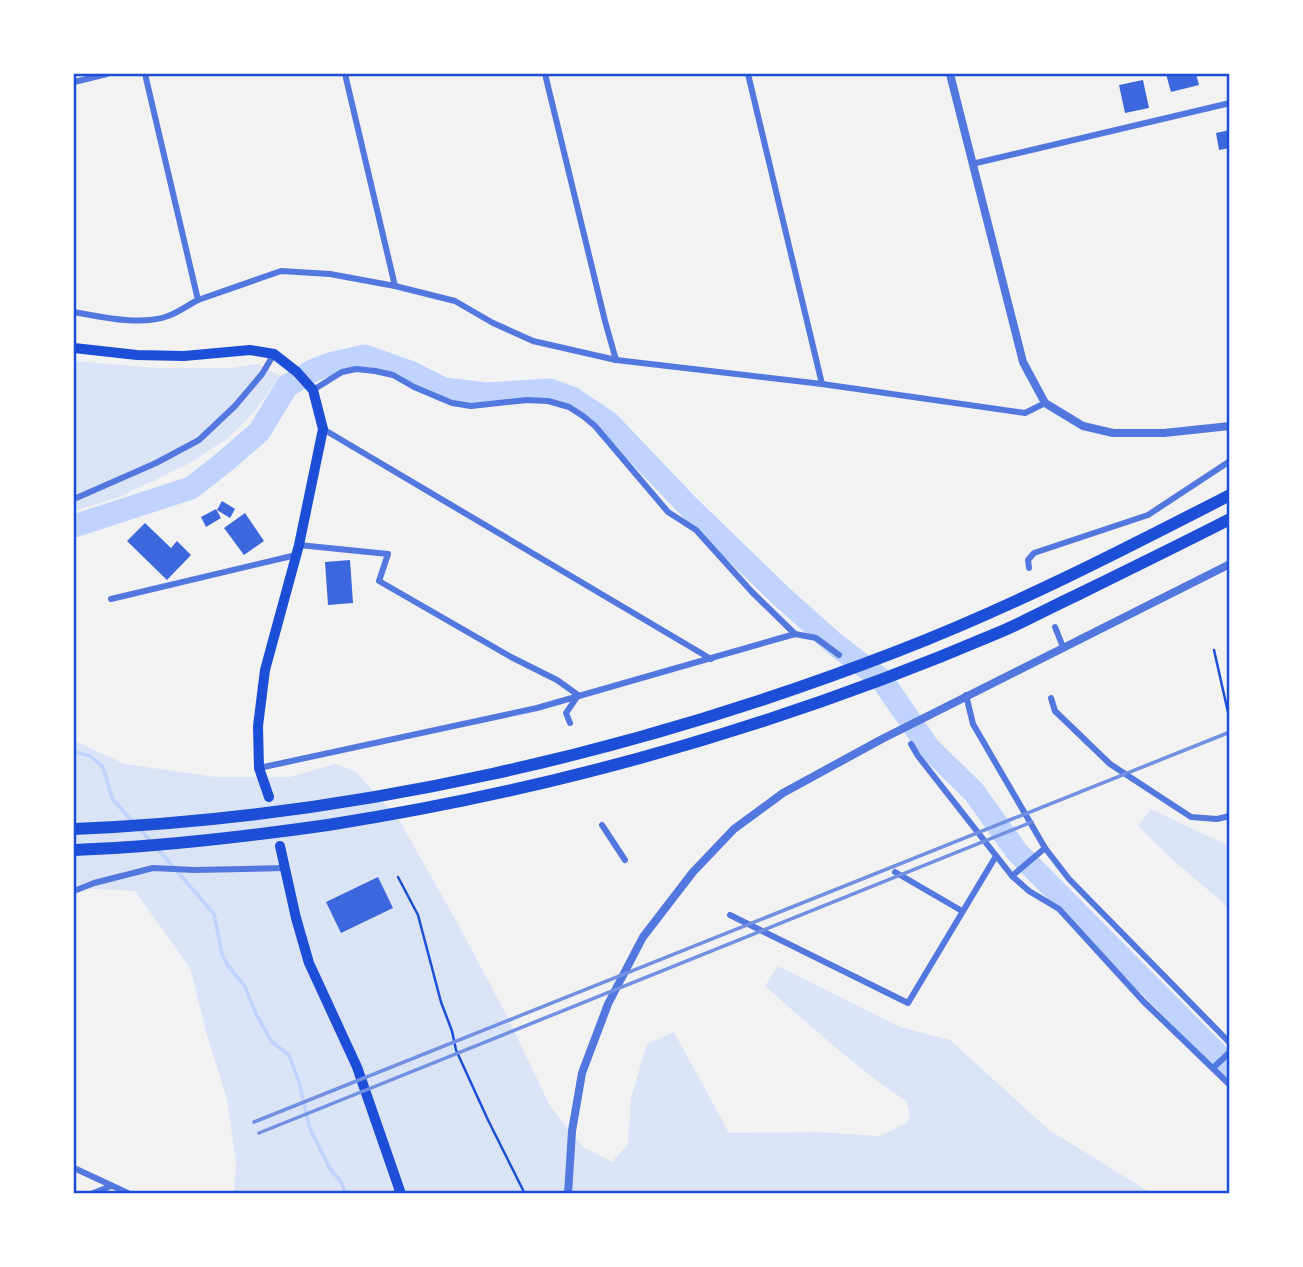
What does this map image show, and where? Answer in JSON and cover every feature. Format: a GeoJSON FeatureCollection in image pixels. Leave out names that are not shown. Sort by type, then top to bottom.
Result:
{"type":"FeatureCollection","features":[{"type":"Feature","properties":{"kind":"highway"},"geometry":{"type":"LineString","coordinates":[[74,829],[287,810],[403,792],[594,750],[683,725],[844,671],[997,609],[1230,495]]}},
{"type":"Feature","properties":{"kind":"highway"},"geometry":{"type":"LineString","coordinates":[[74,850],[185,843],[387,816],[601,769],[704,740],[802,709],[1002,631],[1230,519]]}},
{"type":"Feature","properties":{"kind":"main road"},"geometry":{"type":"LineString","coordinates":[[74,348],[137,355],[184,356],[250,349],[274,354],[297,372],[313,390],[323,429],[297,550],[265,670],[258,726],[259,768],[269,797]]}},
{"type":"Feature","properties":{"kind":"main road"},"geometry":{"type":"LineString","coordinates":[[280,846],[309,963],[357,1067],[401,1194]]}},
{"type":"Feature","properties":{"kind":"street"},"geometry":{"type":"LineString","coordinates":[[74,82],[107,74]]}},
{"type":"Feature","properties":{"kind":"street"},"geometry":{"type":"LineString","coordinates":[[145,74],[198,300]]}},
{"type":"Feature","properties":{"kind":"street"},"geometry":{"type":"LineString","coordinates":[[345,74],[395,286]]}},
{"type":"Feature","properties":{"kind":"street"},"geometry":{"type":"LineString","coordinates":[[545,74],[616,360]]}},
{"type":"Feature","properties":{"kind":"street"},"geometry":{"type":"LineString","coordinates":[[748,74],[822,384]]}},
{"type":"Feature","properties":{"kind":"street"},"geometry":{"type":"LineString","coordinates":[[950,74],[1023,362],[1045,403],[1083,426],[1112,433],[1164,433],[1230,426]]}},
{"type":"Feature","properties":{"kind":"street"},"geometry":{"type":"LineString","coordinates":[[972,164],[1230,103]]}},
{"type":"Feature","properties":{"kind":"street"},"geometry":{"type":"LineString","coordinates":[[74,312],[106,318],[147,320],[167,316],[198,300],[281,271],[330,274],[455,301],[493,323],[533,341],[616,360],[822,384],[1025,414],[1045,403]]}},
{"type":"Feature","properties":{"kind":"street"},"geometry":{"type":"LineString","coordinates":[[74,499],[156,463],[200,440],[235,406],[262,374],[274,354]]}},
{"type":"Feature","properties":{"kind":"street"},"geometry":{"type":"LineString","coordinates":[[313,390],[342,372],[356,369],[393,375],[436,398],[452,403],[471,406],[527,400],[548,401],[569,407],[595,426],[668,512],[696,530],[795,635]]}},
{"type":"Feature","properties":{"kind":"street"},"geometry":{"type":"LineString","coordinates":[[323,429],[711,659]]}},
{"type":"Feature","properties":{"kind":"street"},"geometry":{"type":"LineString","coordinates":[[1029,568],[1028,560],[1034,553],[1148,515],[1230,461]]}},
{"type":"Feature","properties":{"kind":"street"},"geometry":{"type":"LineString","coordinates":[[111,599],[297,550],[388,554],[379,581],[557,680],[578,695]]}},
{"type":"Feature","properties":{"kind":"street"},"geometry":{"type":"LineString","coordinates":[[568,1194],[572,1131],[582,1073],[608,1004],[643,937],[692,872],[734,829],[783,793],[882,739],[1230,564]]}},
{"type":"Feature","properties":{"kind":"street"},"geometry":{"type":"LineString","coordinates":[[1055,627],[1063,647]]}},
{"type":"Feature","properties":{"kind":"street"},"geometry":{"type":"LineString","coordinates":[[259,768],[537,708],[795,635],[816,638],[839,655]]}},
{"type":"Feature","properties":{"kind":"street"},"geometry":{"type":"LineString","coordinates":[[570,723],[566,713],[578,695]]}},
{"type":"Feature","properties":{"kind":"street"},"geometry":{"type":"LineString","coordinates":[[966,695],[974,724],[1045,848],[1069,879],[1230,1043]]}},
{"type":"Feature","properties":{"kind":"street"},"geometry":{"type":"LineString","coordinates":[[1051,698],[1055,711],[1110,764],[1191,817],[1217,819],[1230,816]]}},
{"type":"Feature","properties":{"kind":"street"},"geometry":{"type":"LineString","coordinates":[[911,744],[918,757],[1012,876],[1029,891],[1059,909],[1143,1001],[1230,1085]]}},
{"type":"Feature","properties":{"kind":"street"},"geometry":{"type":"LineString","coordinates":[[602,825],[625,860]]}},
{"type":"Feature","properties":{"kind":"street"},"geometry":{"type":"LineString","coordinates":[[1012,876],[1045,848]]}},
{"type":"Feature","properties":{"kind":"street"},"geometry":{"type":"LineString","coordinates":[[730,915],[908,1003],[996,856]]}},
{"type":"Feature","properties":{"kind":"street"},"geometry":{"type":"LineString","coordinates":[[74,891],[153,868],[285,868]]}},
{"type":"Feature","properties":{"kind":"street"},"geometry":{"type":"LineString","coordinates":[[895,872],[962,911]]}},
{"type":"Feature","properties":{"kind":"street"},"geometry":{"type":"LineString","coordinates":[[1213,1068],[1230,1052]]}},
{"type":"Feature","properties":{"kind":"street"},"geometry":{"type":"LineString","coordinates":[[74,1167],[130,1194]]}},
{"type":"Feature","properties":{"kind":"street"},"geometry":{"type":"LineString","coordinates":[[90,1194],[111,1186]]}},
{"type":"Feature","properties":{"kind":"path"},"geometry":{"type":"LineString","coordinates":[[1214,650],[1230,721]]}},
{"type":"Feature","properties":{"kind":"path"},"geometry":{"type":"LineString","coordinates":[[398,877],[418,915],[456,1049],[525,1194]]}},
{"type":"Feature","properties":{"kind":"shaded area"},"geometry":{"type":"Polygon","coordinates":[[[74,361],[158,368],[231,368],[257,364],[280,376],[255,411],[228,438],[192,462],[117,498],[74,511],[74,361]]]}},
{"type":"Feature","properties":{"kind":"shaded area"},"geometry":{"type":"Polygon","coordinates":[[[74,741],[125,764],[216,777],[289,777],[336,764],[355,771],[398,818],[507,1016],[550,1106],[583,1147],[612,1162],[628,1144],[631,1098],[647,1044],[674,1032],[729,1133],[817,1132],[880,1136],[906,1123],[910,1117],[907,1102],[852,1061],[765,986],[778,966],[900,1027],[950,1040],[1049,1130],[1151,1193],[234,1193],[236,1162],[227,1099],[190,968],[135,891],[74,888],[74,741]]]}},
{"type":"Feature","properties":{"kind":"shaded area"},"geometry":{"type":"Polygon","coordinates":[[[1151,809],[1229,846],[1229,910],[1138,826],[1151,809]]]}},
{"type":"Feature","properties":{"kind":"building"},"geometry":{"type":"Polygon","coordinates":[[[1166,74],[1196,74],[1199,85],[1171,92],[1166,74]]]}},
{"type":"Feature","properties":{"kind":"building"},"geometry":{"type":"Polygon","coordinates":[[[1143,80],[1149,108],[1125,113],[1119,85],[1143,80]]]}},
{"type":"Feature","properties":{"kind":"building"},"geometry":{"type":"Polygon","coordinates":[[[1230,130],[1230,148],[1219,150],[1216,133],[1230,130]]]}},
{"type":"Feature","properties":{"kind":"building"},"geometry":{"type":"Polygon","coordinates":[[[222,501],[235,509],[230,518],[217,510],[222,501]]]}},
{"type":"Feature","properties":{"kind":"building"},"geometry":{"type":"Polygon","coordinates":[[[216,509],[221,518],[206,527],[201,517],[216,509]]]}},
{"type":"Feature","properties":{"kind":"building"},"geometry":{"type":"Polygon","coordinates":[[[245,513],[264,541],[244,555],[224,528],[245,513]]]}},
{"type":"Feature","properties":{"kind":"building"},"geometry":{"type":"Polygon","coordinates":[[[145,523],[171,548],[177,541],[191,555],[167,580],[127,541],[145,523]]]}},
{"type":"Feature","properties":{"kind":"building"},"geometry":{"type":"Polygon","coordinates":[[[350,560],[353,603],[328,605],[325,562],[350,560]]]}},
{"type":"Feature","properties":{"kind":"building"},"geometry":{"type":"Polygon","coordinates":[[[378,877],[393,908],[341,933],[326,902],[378,877]]]}},
{"type":"Feature","properties":{"kind":"waterway"},"geometry":{"type":"LineString","coordinates":[[74,526],[191,488],[259,432],[287,386],[314,370],[333,363],[365,356],[410,372],[444,389],[486,394],[550,390],[572,398],[608,422],[686,504],[781,596],[836,645],[882,680],[929,748],[974,792],[1017,852],[1230,1067]]}},
{"type":"Feature","properties":{"kind":"waterway"},"geometry":{"type":"LineString","coordinates":[[74,752],[90,756],[103,767],[112,798],[132,821]]}},
{"type":"Feature","properties":{"kind":"waterway"},"geometry":{"type":"LineString","coordinates":[[140,829],[151,842]]}},
{"type":"Feature","properties":{"kind":"waterway"},"geometry":{"type":"LineString","coordinates":[[156,847],[214,914],[222,954],[244,985],[272,1042],[289,1055],[299,1082],[310,1129],[346,1194]]}},
{"type":"Feature","properties":{"kind":"railway"},"geometry":{"type":"LineString","coordinates":[[254,1122],[1230,732]]}},
{"type":"Feature","properties":{"kind":"railway"},"geometry":{"type":"LineString","coordinates":[[259,1133],[1032,822]]}}]}
